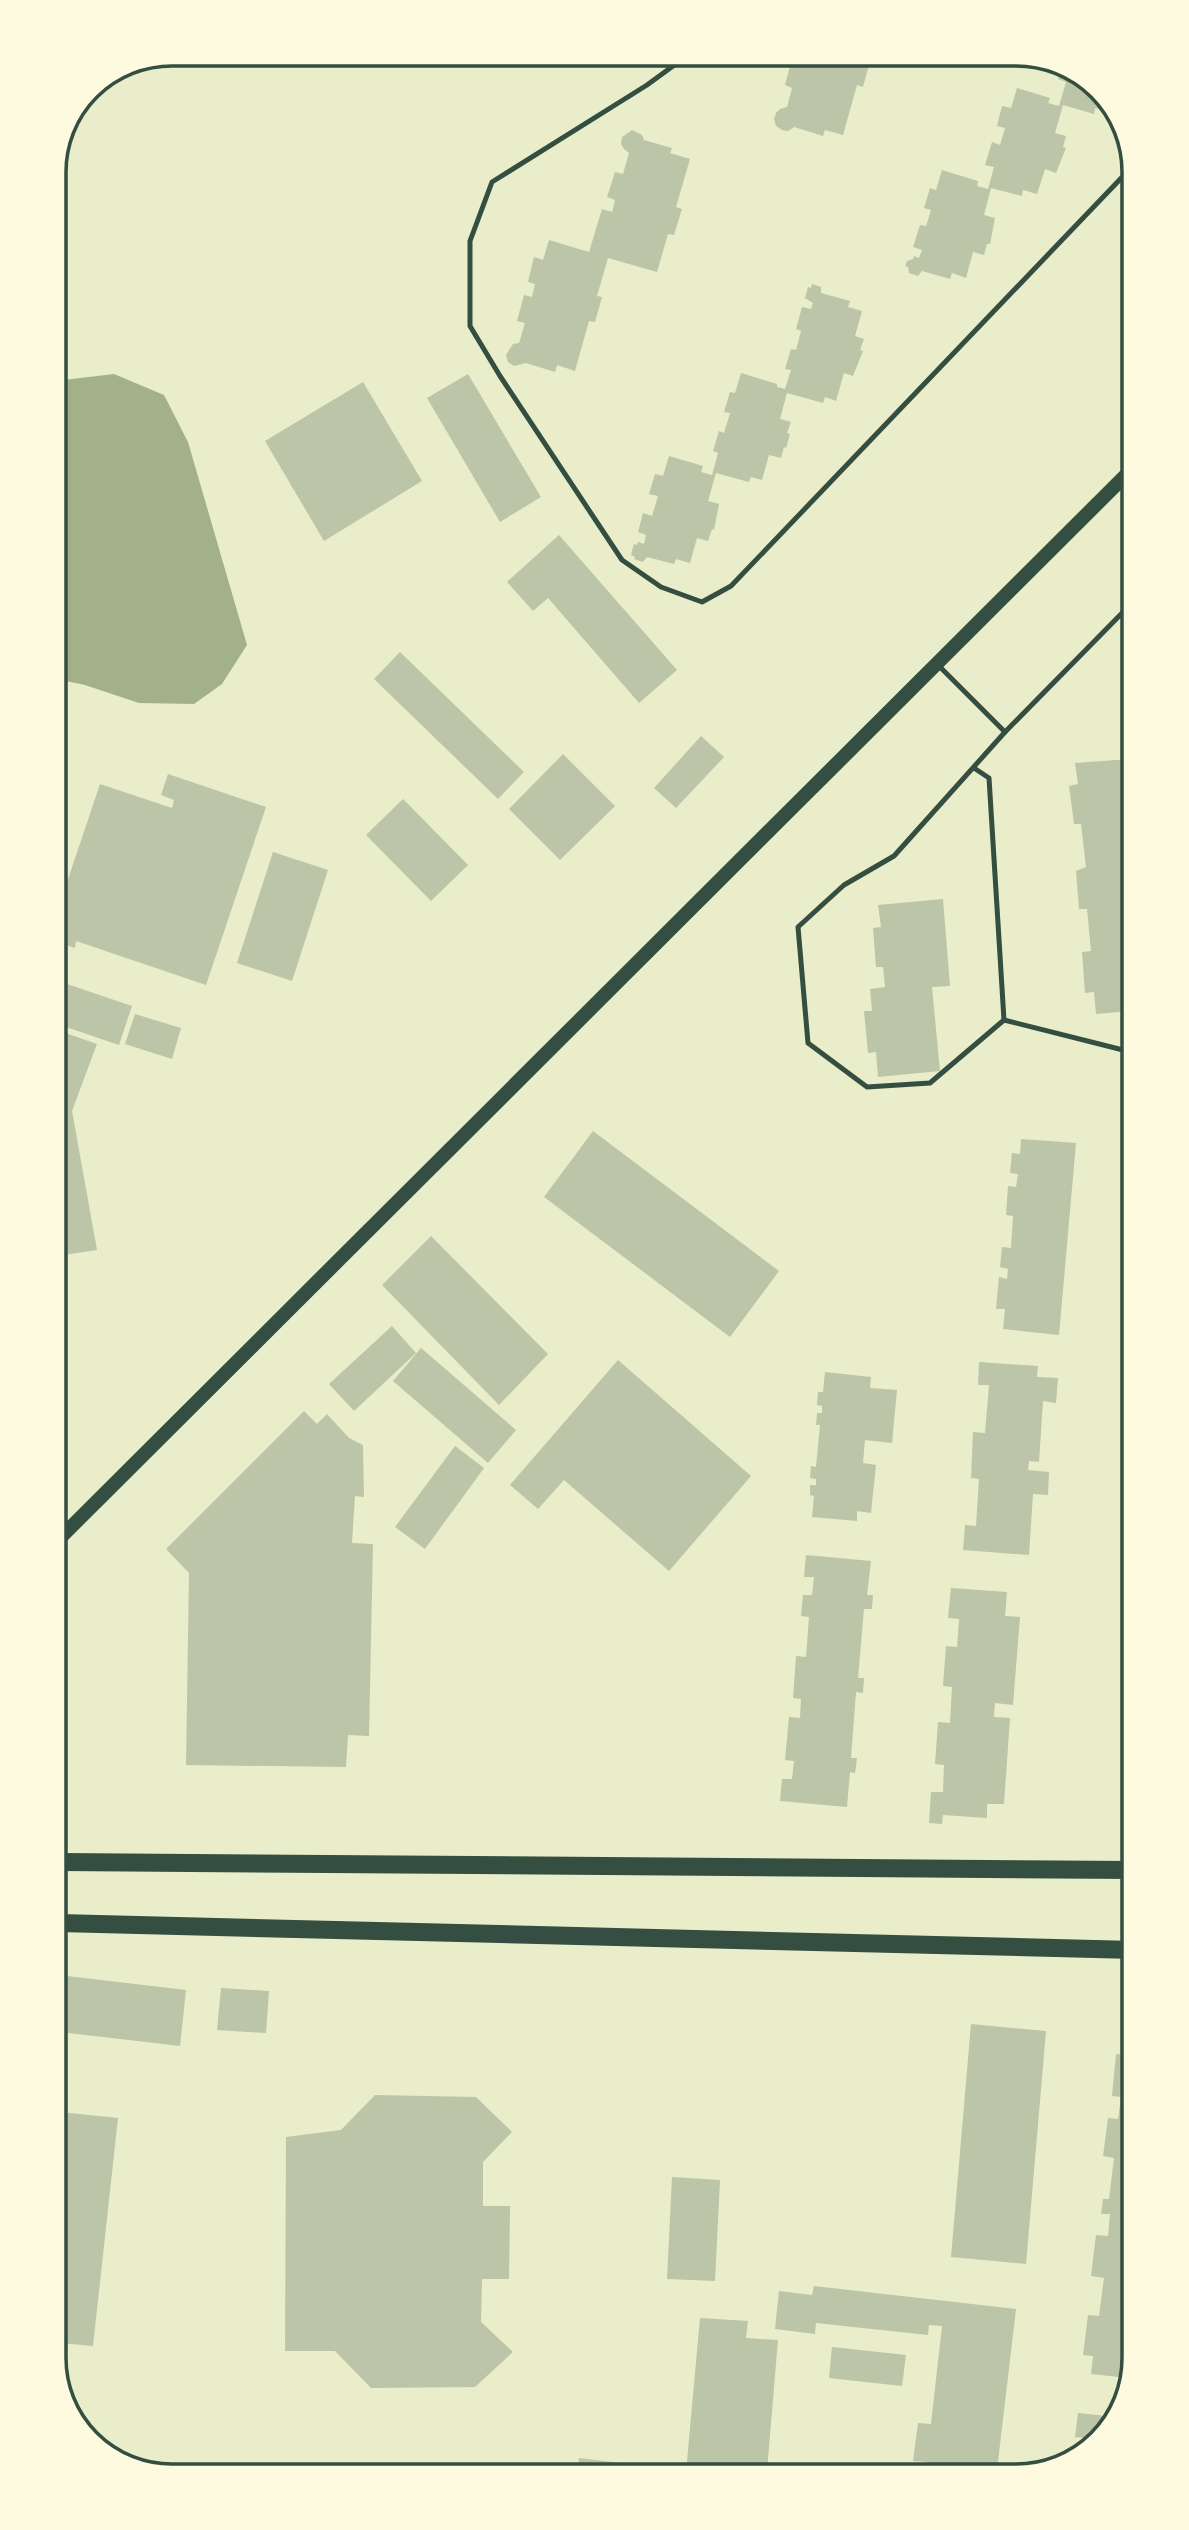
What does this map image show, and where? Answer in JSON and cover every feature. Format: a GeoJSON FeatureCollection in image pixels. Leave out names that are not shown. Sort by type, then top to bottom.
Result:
{"type":"FeatureCollection","features":[{"type":"Feature","properties":{"kind":"main road"},"geometry":{"type":"LineString","coordinates":[[67,1531],[1122,479]]}},
{"type":"Feature","properties":{"kind":"main road"},"geometry":{"type":"LineString","coordinates":[[67,1862],[1122,1870]]}},
{"type":"Feature","properties":{"kind":"main road"},"geometry":{"type":"LineString","coordinates":[[67,1923],[1122,1950]]}},
{"type":"Feature","properties":{"kind":"lane"},"geometry":{"type":"LineString","coordinates":[[672,67],[492,182],[470,241],[470,326],[622,560],[661,587],[702,602],[731,586],[1122,177]]}},
{"type":"Feature","properties":{"kind":"lane"},"geometry":{"type":"LineString","coordinates":[[1004,1020],[930,1083],[867,1087],[808,1043],[798,927],[844,884],[894,856],[1005,732],[1122,613]]}},
{"type":"Feature","properties":{"kind":"lane"},"geometry":{"type":"LineString","coordinates":[[937,664],[1005,732]]}},
{"type":"Feature","properties":{"kind":"lane"},"geometry":{"type":"LineString","coordinates":[[974,768],[989,778],[1004,1020]]}},
{"type":"Feature","properties":{"kind":"lane"},"geometry":{"type":"LineString","coordinates":[[1004,1020],[1122,1050]]}},
{"type":"Feature","properties":{"kind":"shaded area"},"geometry":{"type":"Polygon","coordinates":[[[114,374],[164,395],[188,442],[247,645],[222,684],[194,704],[139,703],[67,681],[67,380],[114,374]]]}},
{"type":"Feature","properties":{"kind":"building"},"geometry":{"type":"Polygon","coordinates":[[[790,67],[868,67],[863,87],[857,85],[843,135],[825,130],[823,136],[794,127],[788,131],[776,126],[776,113],[787,107],[792,88],[785,85],[790,67]]]}},
{"type":"Feature","properties":{"kind":"building"},"geometry":{"type":"Polygon","coordinates":[[[1059,75],[1064,77],[1081,88],[1102,110],[1095,108],[1094,114],[1063,105],[1055,133],[1066,136],[1063,147],[1066,148],[1056,173],[1045,169],[1037,194],[1023,190],[1022,196],[991,188],[984,215],[995,218],[990,244],[987,244],[984,255],[973,252],[966,278],[952,273],[950,279],[922,271],[918,276],[909,273],[908,267],[905,266],[914,256],[919,258],[922,250],[913,247],[920,225],[926,226],[931,210],[924,208],[930,188],[936,190],[942,170],[978,181],[977,186],[988,189],[994,167],[985,165],[992,142],[1000,145],[1005,128],[997,126],[1002,106],[1011,108],[1017,88],[1050,98],[1048,103],[1059,106],[1066,82],[1058,79],[1059,75]]]}},
{"type":"Feature","properties":{"kind":"building"},"geometry":{"type":"Polygon","coordinates":[[[632,130],[642,135],[644,140],[672,148],[670,153],[690,159],[676,207],[682,209],[674,235],[668,234],[657,272],[608,258],[597,296],[602,297],[595,322],[589,321],[575,371],[557,365],[555,372],[526,363],[514,366],[508,362],[506,355],[513,344],[519,343],[525,323],[517,321],[524,295],[532,297],[535,284],[528,282],[534,257],[543,260],[549,240],[589,252],[602,209],[612,212],[615,200],[607,197],[615,172],[623,174],[629,153],[621,144],[622,137],[632,130]]]}},
{"type":"Feature","properties":{"kind":"building"},"geometry":{"type":"Polygon","coordinates":[[[812,284],[821,287],[821,293],[850,301],[848,307],[862,311],[855,336],[864,339],[860,350],[863,351],[853,376],[844,373],[836,401],[825,397],[823,403],[787,393],[780,419],[791,422],[786,448],[784,447],[781,458],[769,455],[762,480],[751,477],[749,482],[716,473],[708,501],[719,504],[714,530],[712,529],[708,541],[697,538],[690,563],[676,559],[674,564],[647,557],[643,562],[634,559],[631,555],[634,544],[644,544],[646,535],[638,532],[643,513],[652,516],[658,496],[649,494],[655,474],[663,476],[669,456],[703,466],[701,472],[712,475],[718,453],[713,451],[719,431],[724,433],[730,413],[724,412],[730,392],[735,393],[741,373],[785,389],[791,370],[785,369],[791,349],[796,350],[801,331],[796,329],[802,307],[811,309],[813,303],[805,298],[808,287],[811,288],[812,284]]]}},
{"type":"Feature","properties":{"kind":"building"},"geometry":{"type":"Polygon","coordinates":[[[468,374],[541,497],[500,522],[427,398],[468,374]]]}},
{"type":"Feature","properties":{"kind":"building"},"geometry":{"type":"Polygon","coordinates":[[[363,382],[422,481],[324,541],[265,441],[363,382]]]}},
{"type":"Feature","properties":{"kind":"building"},"geometry":{"type":"Polygon","coordinates":[[[559,535],[677,670],[639,703],[548,598],[533,611],[507,582],[559,535]]]}},
{"type":"Feature","properties":{"kind":"building"},"geometry":{"type":"Polygon","coordinates":[[[400,652],[524,772],[498,799],[374,679],[400,652]]]}},
{"type":"Feature","properties":{"kind":"building"},"geometry":{"type":"Polygon","coordinates":[[[701,736],[724,757],[676,808],[654,788],[701,736]]]}},
{"type":"Feature","properties":{"kind":"building"},"geometry":{"type":"Polygon","coordinates":[[[563,754],[615,806],[560,860],[509,809],[563,754]]]}},
{"type":"Feature","properties":{"kind":"building"},"geometry":{"type":"Polygon","coordinates":[[[1122,760],[1122,1012],[1096,1014],[1094,992],[1085,993],[1082,952],[1091,951],[1087,909],[1079,909],[1076,871],[1086,867],[1081,824],[1074,824],[1069,786],[1078,784],[1075,763],[1122,760]]]}},
{"type":"Feature","properties":{"kind":"building"},"geometry":{"type":"Polygon","coordinates":[[[168,774],[266,807],[206,985],[76,941],[75,948],[67,945],[67,882],[100,784],[172,808],[174,800],[161,795],[168,774]]]}},
{"type":"Feature","properties":{"kind":"building"},"geometry":{"type":"Polygon","coordinates":[[[403,799],[468,865],[431,901],[366,835],[403,799]]]}},
{"type":"Feature","properties":{"kind":"building"},"geometry":{"type":"Polygon","coordinates":[[[273,852],[328,870],[292,981],[237,963],[273,852]]]}},
{"type":"Feature","properties":{"kind":"building"},"geometry":{"type":"Polygon","coordinates":[[[943,899],[950,986],[932,987],[940,1071],[878,1077],[876,1052],[868,1053],[864,1011],[872,1011],[870,989],[885,987],[883,967],[876,967],[873,928],[881,927],[878,905],[943,899]]]}},
{"type":"Feature","properties":{"kind":"building"},"geometry":{"type":"Polygon","coordinates":[[[67,984],[132,1006],[119,1045],[67,1027],[67,984]]]}},
{"type":"Feature","properties":{"kind":"building"},"geometry":{"type":"Polygon","coordinates":[[[135,1014],[181,1028],[172,1059],[125,1044],[135,1014]]]}},
{"type":"Feature","properties":{"kind":"building"},"geometry":{"type":"Polygon","coordinates":[[[67,1034],[97,1044],[72,1111],[97,1250],[67,1254],[67,1034]]]}},
{"type":"Feature","properties":{"kind":"building"},"geometry":{"type":"Polygon","coordinates":[[[593,1131],[779,1271],[730,1337],[544,1197],[593,1131]]]}},
{"type":"Feature","properties":{"kind":"building"},"geometry":{"type":"Polygon","coordinates":[[[1021,1139],[1076,1143],[1059,1335],[1003,1329],[1005,1309],[996,1309],[999,1277],[1007,1279],[1008,1269],[1000,1267],[1002,1247],[1011,1248],[1013,1216],[1006,1215],[1008,1186],[1016,1187],[1018,1174],[1010,1173],[1012,1153],[1020,1154],[1021,1139]]]}},
{"type":"Feature","properties":{"kind":"building"},"geometry":{"type":"Polygon","coordinates":[[[431,1236],[548,1354],[499,1405],[382,1285],[431,1236]]]}},
{"type":"Feature","properties":{"kind":"building"},"geometry":{"type":"Polygon","coordinates":[[[392,1326],[416,1353],[354,1411],[329,1384],[392,1326]]]}},
{"type":"Feature","properties":{"kind":"building"},"geometry":{"type":"Polygon","coordinates":[[[421,1348],[516,1430],[488,1463],[393,1381],[421,1348]]]}},
{"type":"Feature","properties":{"kind":"building"},"geometry":{"type":"Polygon","coordinates":[[[618,1360],[751,1476],[669,1571],[564,1480],[538,1509],[510,1485],[618,1360]]]}},
{"type":"Feature","properties":{"kind":"building"},"geometry":{"type":"Polygon","coordinates":[[[979,1362],[1038,1366],[1037,1377],[1058,1378],[1056,1403],[1043,1401],[1039,1462],[1029,1461],[1028,1470],[1049,1472],[1048,1495],[1033,1494],[1029,1555],[963,1550],[965,1525],[976,1526],[979,1479],[971,1478],[973,1432],[985,1433],[989,1385],[978,1385],[979,1362]]]}},
{"type":"Feature","properties":{"kind":"building"},"geometry":{"type":"Polygon","coordinates":[[[825,1372],[871,1377],[870,1388],[897,1390],[892,1443],[865,1440],[863,1463],[876,1465],[871,1513],[857,1511],[857,1521],[812,1517],[814,1496],[810,1495],[810,1485],[816,1485],[816,1479],[810,1478],[811,1466],[816,1467],[820,1425],[816,1425],[817,1413],[822,1413],[822,1406],[817,1405],[818,1392],[823,1392],[825,1372]]]}},
{"type":"Feature","properties":{"kind":"building"},"geometry":{"type":"Polygon","coordinates":[[[304,1411],[317,1424],[327,1414],[349,1438],[363,1445],[364,1497],[355,1496],[352,1543],[373,1544],[369,1736],[348,1735],[346,1767],[186,1765],[189,1573],[166,1549],[304,1411]]]}},
{"type":"Feature","properties":{"kind":"building"},"geometry":{"type":"Polygon","coordinates":[[[455,1446],[484,1468],[425,1549],[395,1527],[455,1446]]]}},
{"type":"Feature","properties":{"kind":"building"},"geometry":{"type":"Polygon","coordinates":[[[806,1555],[871,1561],[867,1595],[873,1595],[872,1609],[864,1609],[858,1678],[864,1678],[863,1693],[856,1692],[851,1758],[857,1758],[855,1773],[850,1772],[847,1807],[780,1801],[782,1779],[792,1779],[794,1761],[785,1760],[789,1717],[800,1718],[801,1699],[793,1698],[796,1656],[806,1657],[809,1617],[801,1616],[803,1595],[812,1595],[814,1577],[804,1577],[806,1555]]]}},
{"type":"Feature","properties":{"kind":"building"},"geometry":{"type":"Polygon","coordinates":[[[951,1588],[1007,1592],[1005,1616],[1020,1617],[1013,1705],[995,1703],[994,1717],[1010,1718],[1004,1804],[987,1804],[987,1818],[943,1815],[942,1824],[929,1823],[931,1792],[943,1792],[944,1765],[935,1764],[938,1722],[950,1723],[952,1687],[943,1686],[946,1646],[957,1647],[959,1619],[948,1618],[951,1588]]]}},
{"type":"Feature","properties":{"kind":"building"},"geometry":{"type":"Polygon","coordinates":[[[67,1976],[186,1990],[180,2046],[67,2033],[67,1976]]]}},
{"type":"Feature","properties":{"kind":"building"},"geometry":{"type":"Polygon","coordinates":[[[221,1988],[269,1991],[266,2033],[217,2030],[221,1988]]]}},
{"type":"Feature","properties":{"kind":"building"},"geometry":{"type":"Polygon","coordinates":[[[971,2024],[1046,2031],[1026,2264],[951,2257],[971,2024]]]}},
{"type":"Feature","properties":{"kind":"building"},"geometry":{"type":"Polygon","coordinates":[[[1116,2054],[1122,2055],[1120,2377],[1091,2374],[1093,2356],[1083,2355],[1088,2315],[1099,2316],[1104,2278],[1091,2276],[1096,2235],[1108,2236],[1110,2214],[1101,2214],[1103,2199],[1109,2199],[1114,2158],[1103,2156],[1108,2118],[1118,2119],[1121,2097],[1112,2096],[1116,2054]]]}},
{"type":"Feature","properties":{"kind":"building"},"geometry":{"type":"Polygon","coordinates":[[[375,2095],[476,2097],[512,2132],[483,2162],[483,2206],[510,2206],[509,2279],[482,2279],[481,2322],[513,2352],[475,2387],[371,2388],[335,2351],[285,2351],[286,2137],[341,2130],[375,2095]]]}},
{"type":"Feature","properties":{"kind":"building"},"geometry":{"type":"Polygon","coordinates":[[[67,2113],[118,2118],[93,2346],[67,2344],[67,2113]]]}},
{"type":"Feature","properties":{"kind":"building"},"geometry":{"type":"Polygon","coordinates":[[[672,2177],[720,2180],[715,2281],[667,2279],[672,2177]]]}},
{"type":"Feature","properties":{"kind":"building"},"geometry":{"type":"Polygon","coordinates":[[[814,2286],[1016,2309],[998,2464],[928,2464],[913,2461],[918,2423],[931,2424],[942,2326],[929,2325],[928,2335],[816,2323],[815,2334],[775,2329],[779,2291],[812,2295],[814,2286]]]}},
{"type":"Feature","properties":{"kind":"building"},"geometry":{"type":"Polygon","coordinates":[[[700,2318],[748,2321],[746,2338],[778,2340],[768,2464],[687,2464],[700,2318]]]}},
{"type":"Feature","properties":{"kind":"building"},"geometry":{"type":"Polygon","coordinates":[[[832,2347],[906,2355],[902,2386],[829,2378],[832,2347]]]}},
{"type":"Feature","properties":{"kind":"building"},"geometry":{"type":"Polygon","coordinates":[[[1078,2413],[1105,2416],[1086,2438],[1075,2437],[1078,2413]]]}},
{"type":"Feature","properties":{"kind":"building"},"geometry":{"type":"Polygon","coordinates":[[[579,2458],[626,2464],[578,2463],[579,2458]]]}}]}
